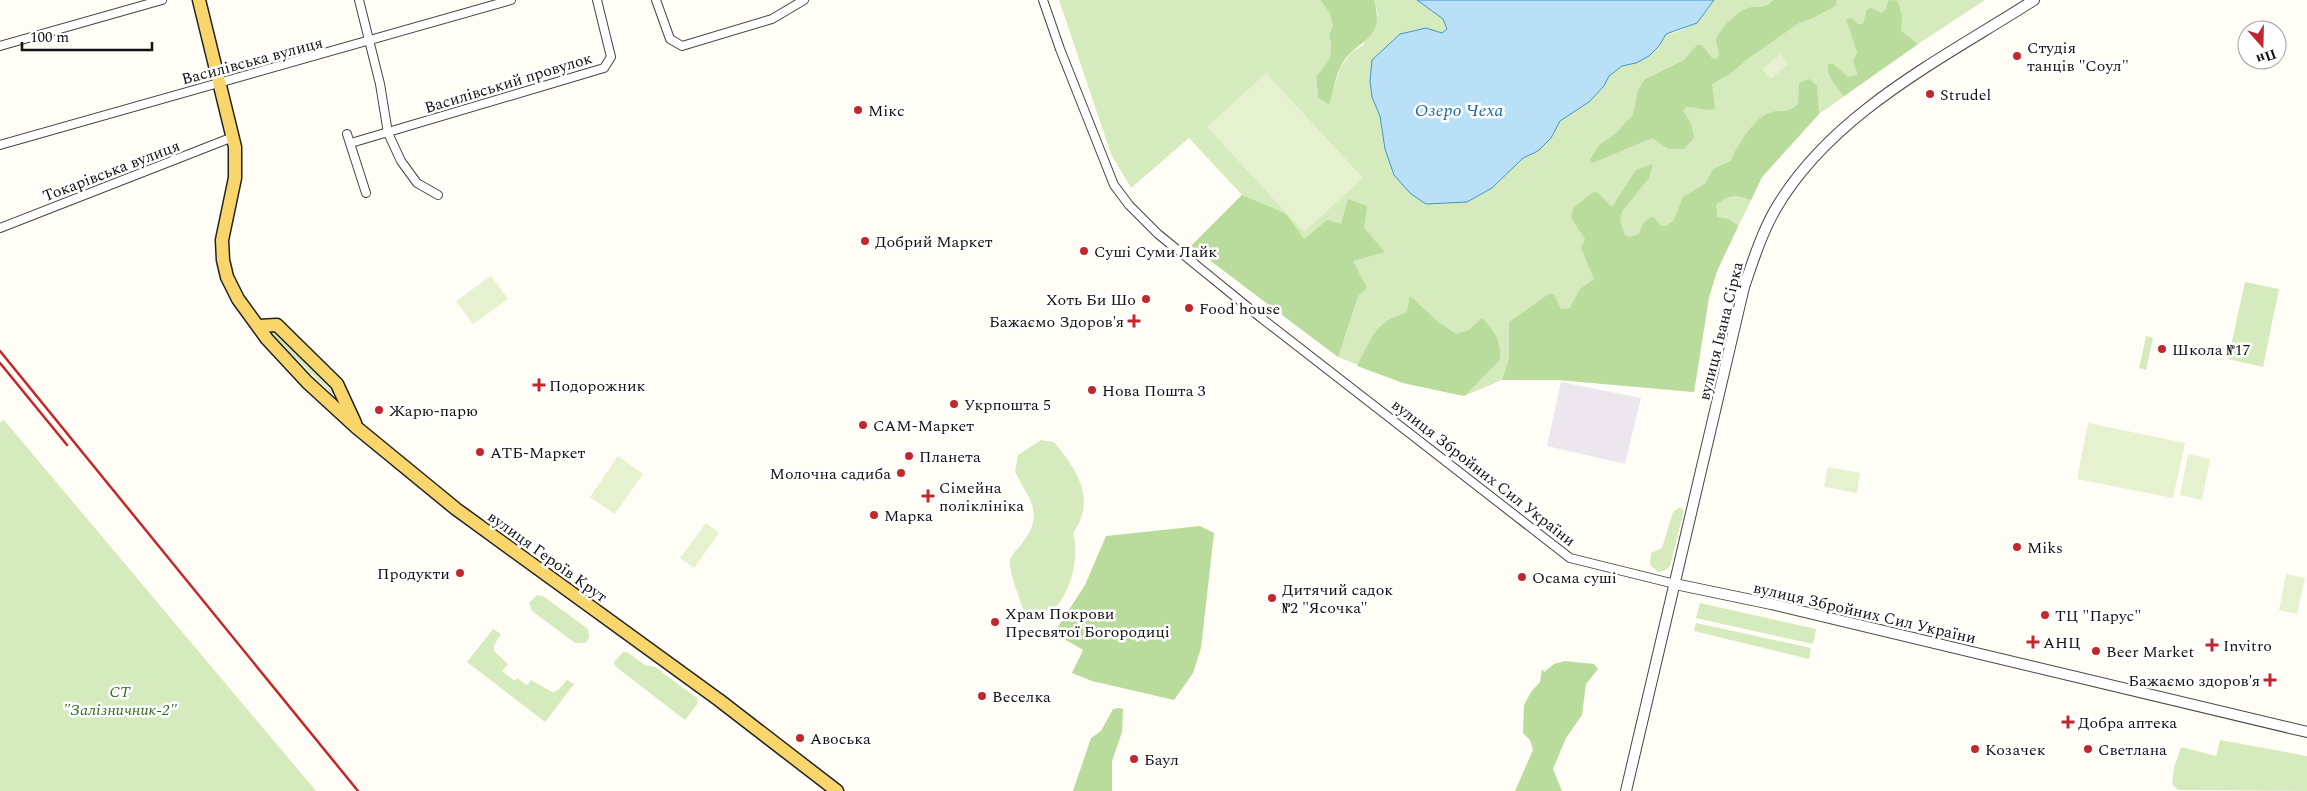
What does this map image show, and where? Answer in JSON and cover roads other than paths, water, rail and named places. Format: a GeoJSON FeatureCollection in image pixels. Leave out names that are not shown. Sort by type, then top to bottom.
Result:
{"type":"FeatureCollection","features":[{"type":"Feature","properties":{"kind":"main road","name":"вулиця Героїв Крут"},"geometry":{"type":"LineString","coordinates":[[199,0],[233,137],[235,178],[222,240],[226,276],[238,299],[267,339],[306,382],[356,426],[486,532],[719,700],[837,791]]}},
{"type":"Feature","properties":{"kind":"main road"},"geometry":{"type":"LineString","coordinates":[[259,326],[277,325],[338,384],[356,426]]}},
{"type":"Feature","properties":{"kind":"street"},"geometry":{"type":"LineString","coordinates":[[0,46],[162,0]]}},
{"type":"Feature","properties":{"kind":"street"},"geometry":{"type":"LineString","coordinates":[[359,0],[371,42],[388,133],[401,161],[417,183],[438,195]]}},
{"type":"Feature","properties":{"kind":"street","name":"Василівська вулиця"},"geometry":{"type":"LineString","coordinates":[[0,145],[371,42],[511,0]]}},
{"type":"Feature","properties":{"kind":"street","name":"Василівський провулок"},"geometry":{"type":"LineString","coordinates":[[351,143],[604,68],[611,57],[597,0]]}},
{"type":"Feature","properties":{"kind":"street"},"geometry":{"type":"LineString","coordinates":[[656,0],[670,39],[682,46],[772,19],[804,0]]}},
{"type":"Feature","properties":{"kind":"street","name":"вулиця Збройних Сил України"},"geometry":{"type":"LineString","coordinates":[[1043,0],[1060,49],[1114,185],[1129,205],[1158,234],[1260,317],[1570,558],[2307,732]]}},
{"type":"Feature","properties":{"kind":"street","name":"вулиця Івана Сірка"},"geometry":{"type":"LineString","coordinates":[[1626,791],[1744,287],[1761,237],[1776,209],[1802,171],[1839,131],[1880,99],[2034,0]]}},
{"type":"Feature","properties":{"kind":"street"},"geometry":{"type":"LineString","coordinates":[[347,134],[351,143],[353,159],[366,193]]}},
{"type":"Feature","properties":{"kind":"street","name":"Токарівська вулиця"},"geometry":{"type":"LineString","coordinates":[[0,228],[233,137]]}},
{"type":"Feature","properties":{"kind":"water","name":"Озеро Чеха"},"geometry":{"type":"Polygon","coordinates":[[[1417,0],[1714,0],[1697,23],[1666,34],[1659,46],[1649,56],[1636,63],[1622,66],[1609,76],[1604,86],[1589,102],[1560,121],[1551,138],[1538,151],[1523,158],[1492,188],[1467,202],[1426,204],[1411,194],[1394,175],[1385,149],[1380,116],[1372,97],[1370,81],[1372,60],[1400,34],[1426,28],[1442,33],[1447,29],[1443,19],[1417,0]]]}},
{"type":"Feature","properties":{"kind":"railway"},"geometry":{"type":"LineString","coordinates":[[0,351],[358,791]]}},
{"type":"Feature","properties":{"kind":"railway"},"geometry":{"type":"LineString","coordinates":[[0,363],[67,445]]}},
{"type":"Feature","properties":{"kind":"place","name":"Студія танців \"Соул\""},"geometry":{"type":"Point","coordinates":[2017,56]}},
{"type":"Feature","properties":{"kind":"place","name":"Strudel"},"geometry":{"type":"Point","coordinates":[1930,94]}},
{"type":"Feature","properties":{"kind":"place","name":"Мікс"},"geometry":{"type":"Point","coordinates":[858,110]}},
{"type":"Feature","properties":{"kind":"place","name":"Добрий Маркет"},"geometry":{"type":"Point","coordinates":[865,241]}},
{"type":"Feature","properties":{"kind":"place","name":"Суші Суми Лайк"},"geometry":{"type":"Point","coordinates":[1084,251]}},
{"type":"Feature","properties":{"kind":"place","name":"Хоть Би Шо"},"geometry":{"type":"Point","coordinates":[1146,299]}},
{"type":"Feature","properties":{"kind":"place","name":"Food house"},"geometry":{"type":"Point","coordinates":[1189,308]}},
{"type":"Feature","properties":{"kind":"place","name":"Бажаємо Здоров'я"},"geometry":{"type":"Point","coordinates":[1134,321]}},
{"type":"Feature","properties":{"kind":"place","name":"Школа №17"},"geometry":{"type":"Point","coordinates":[2162,349]}},
{"type":"Feature","properties":{"kind":"place","name":"Подорожник"},"geometry":{"type":"Point","coordinates":[539,385]}},
{"type":"Feature","properties":{"kind":"place","name":"Нова Пошта 3"},"geometry":{"type":"Point","coordinates":[1092,390]}},
{"type":"Feature","properties":{"kind":"place","name":"Укрпошта 5"},"geometry":{"type":"Point","coordinates":[954,404]}},
{"type":"Feature","properties":{"kind":"place","name":"Жарю-парю"},"geometry":{"type":"Point","coordinates":[379,410]}},
{"type":"Feature","properties":{"kind":"place","name":"САМ-Маркет"},"geometry":{"type":"Point","coordinates":[863,425]}},
{"type":"Feature","properties":{"kind":"place","name":"АТБ-Маркет"},"geometry":{"type":"Point","coordinates":[480,452]}},
{"type":"Feature","properties":{"kind":"place","name":"Планета"},"geometry":{"type":"Point","coordinates":[909,456]}},
{"type":"Feature","properties":{"kind":"place","name":"Молочна садиба"},"geometry":{"type":"Point","coordinates":[901,473]}},
{"type":"Feature","properties":{"kind":"place","name":"Сімейна поліклініка"},"geometry":{"type":"Point","coordinates":[928,496]}},
{"type":"Feature","properties":{"kind":"place","name":"Марка"},"geometry":{"type":"Point","coordinates":[874,515]}},
{"type":"Feature","properties":{"kind":"place","name":"Miks"},"geometry":{"type":"Point","coordinates":[2017,547]}},
{"type":"Feature","properties":{"kind":"place","name":"Продукти"},"geometry":{"type":"Point","coordinates":[460,573]}},
{"type":"Feature","properties":{"kind":"place","name":"Осама суші"},"geometry":{"type":"Point","coordinates":[1522,577]}},
{"type":"Feature","properties":{"kind":"place","name":"Дитячий садок №2 \"Ясочка\""},"geometry":{"type":"Point","coordinates":[1272,598]}},
{"type":"Feature","properties":{"kind":"place","name":"ТЦ \"Парус\""},"geometry":{"type":"Point","coordinates":[2045,615]}},
{"type":"Feature","properties":{"kind":"place","name":"Храм Покрови Пресвятої Богородиці"},"geometry":{"type":"Point","coordinates":[995,622]}},
{"type":"Feature","properties":{"kind":"place","name":"АНЦ"},"geometry":{"type":"Point","coordinates":[2033,642]}},
{"type":"Feature","properties":{"kind":"place","name":"Invitro"},"geometry":{"type":"Point","coordinates":[2212,645]}},
{"type":"Feature","properties":{"kind":"place","name":"Beer Market"},"geometry":{"type":"Point","coordinates":[2096,651]}},
{"type":"Feature","properties":{"kind":"place","name":"Бажаємо здоров'я"},"geometry":{"type":"Point","coordinates":[2270,680]}},
{"type":"Feature","properties":{"kind":"place","name":"Веселка"},"geometry":{"type":"Point","coordinates":[982,696]}},
{"type":"Feature","properties":{"kind":"place","name":"Добра аптека"},"geometry":{"type":"Point","coordinates":[2068,722]}},
{"type":"Feature","properties":{"kind":"place","name":"Авоська"},"geometry":{"type":"Point","coordinates":[800,738]}},
{"type":"Feature","properties":{"kind":"place","name":"Козачек"},"geometry":{"type":"Point","coordinates":[1975,749]}},
{"type":"Feature","properties":{"kind":"place","name":"Светлана"},"geometry":{"type":"Point","coordinates":[2088,749]}},
{"type":"Feature","properties":{"kind":"place","name":"Баул"},"geometry":{"type":"Point","coordinates":[1134,759]}},
{"type":"Feature","properties":{"kind":"park label","name":"СТ \"Залізничник-2\""},"geometry":{"type":"Point","coordinates":[120,700]}}]}
